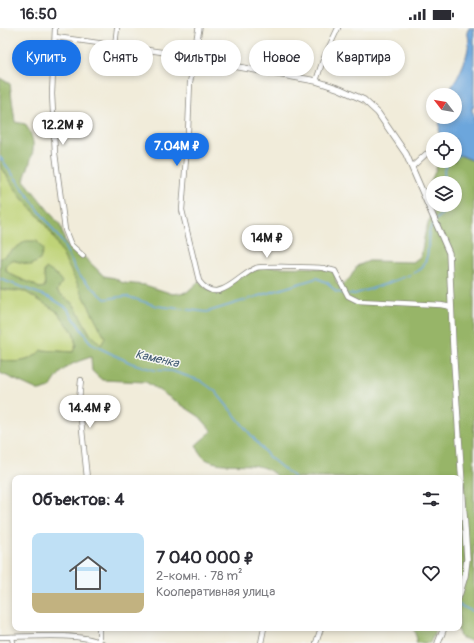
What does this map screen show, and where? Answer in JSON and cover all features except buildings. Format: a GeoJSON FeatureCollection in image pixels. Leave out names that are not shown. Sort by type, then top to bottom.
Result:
{"type":"FeatureCollection","features":[{"type":"Feature","properties":{"kind":"street"},"geometry":{"type":"LineString","coordinates":[[55,28],[56,36],[52,94],[56,160],[65,230],[72,245],[83,256]]}},
{"type":"Feature","properties":{"kind":"street"},"geometry":{"type":"LineString","coordinates":[[116,40],[117,28]]}},
{"type":"Feature","properties":{"kind":"street"},"geometry":{"type":"LineString","coordinates":[[197,40],[199,28]]}},
{"type":"Feature","properties":{"kind":"street"},"geometry":{"type":"LineString","coordinates":[[316,81],[323,60],[338,28]]}},
{"type":"Feature","properties":{"kind":"street"},"geometry":{"type":"LineString","coordinates":[[56,36],[89,42]]}},
{"type":"Feature","properties":{"kind":"street"},"geometry":{"type":"LineString","coordinates":[[241,67],[316,81],[340,89],[364,100],[388,125],[406,154],[449,252],[462,475]]}},
{"type":"Feature","properties":{"kind":"street"},"geometry":{"type":"LineString","coordinates":[[191,76],[182,210],[199,281],[204,287],[213,290],[229,287],[257,267],[323,268],[335,271],[348,296],[358,301],[441,305],[451,307]]}},
{"type":"Feature","properties":{"kind":"street"},"geometry":{"type":"LineString","coordinates":[[412,167],[426,154]]}},
{"type":"Feature","properties":{"kind":"street"},"geometry":{"type":"LineString","coordinates":[[81,380],[80,400],[87,475]]}},
{"type":"Feature","properties":{"kind":"street"},"geometry":{"type":"LineString","coordinates":[[462,480],[467,559],[462,584]]}},
{"type":"Feature","properties":{"kind":"street"},"geometry":{"type":"LineString","coordinates":[[0,637],[45,635],[101,642],[99,631]]}},
{"type":"Feature","properties":{"kind":"street"},"geometry":{"type":"LineString","coordinates":[[260,643],[263,631]]}},
{"type":"Feature","properties":{"kind":"street"},"geometry":{"type":"LineString","coordinates":[[316,643],[320,631]]}},
{"type":"Feature","properties":{"kind":"street"},"geometry":{"type":"LineString","coordinates":[[438,643],[443,631]]}},
{"type":"Feature","properties":{"kind":"street"},"geometry":{"type":"LineString","coordinates":[[12,637],[12,643]]}},
{"type":"Feature","properties":{"kind":"green space"},"geometry":{"type":"Polygon","coordinates":[[[0,78],[10,84],[15,122],[25,124],[30,131],[32,138],[33,151],[24,180],[60,225],[66,244],[74,253],[83,256],[104,276],[115,278],[123,283],[145,285],[173,294],[187,292],[199,281],[206,288],[214,290],[221,289],[258,267],[328,269],[335,271],[336,283],[341,286],[350,278],[357,266],[369,261],[413,262],[421,256],[427,226],[434,212],[462,212],[462,176],[433,176],[436,168],[462,168],[462,156],[474,161],[474,642],[460,637],[458,631],[462,631],[462,475],[275,475],[271,471],[262,467],[212,462],[204,458],[196,445],[212,431],[200,417],[146,382],[102,380],[92,371],[91,357],[76,362],[66,368],[62,371],[50,388],[40,391],[0,373],[0,360],[17,362],[27,360],[41,350],[73,352],[76,345],[73,332],[58,312],[26,292],[0,289],[0,259],[26,241],[37,241],[43,250],[40,260],[31,265],[12,260],[6,265],[6,271],[39,288],[45,287],[44,272],[46,268],[57,275],[62,282],[57,291],[74,305],[90,334],[101,345],[105,338],[52,234],[20,196],[0,165],[0,78]]]}},
{"type":"Feature","properties":{"kind":"green space"},"geometry":{"type":"Polygon","coordinates":[[[0,165],[20,196],[52,234],[106,338],[101,345],[90,334],[74,305],[57,291],[59,286],[44,272],[45,287],[39,288],[6,271],[6,265],[12,260],[32,265],[26,241],[0,259],[0,165]]]}},
{"type":"Feature","properties":{"kind":"green space"},"geometry":{"type":"Polygon","coordinates":[[[0,289],[26,292],[58,312],[73,332],[76,345],[73,352],[41,350],[27,360],[12,362],[0,360],[0,289]]]}},
{"type":"Feature","properties":{"kind":"green space"},"geometry":{"type":"Polygon","coordinates":[[[414,631],[436,631],[430,643],[416,643],[417,639],[414,631]]]}},
{"type":"Feature","properties":{"kind":"water"},"geometry":{"type":"Polygon","coordinates":[[[469,28],[474,28],[474,104],[472,110],[474,115],[474,161],[462,156],[462,132],[439,132],[440,124],[462,124],[462,88],[451,88],[459,74],[466,56],[469,39],[467,32],[469,28]]]}},
{"type":"Feature","properties":{"kind":"waterway"},"geometry":{"type":"LineString","coordinates":[[0,157],[62,242],[78,274],[105,299],[126,296],[157,306],[207,312],[317,278],[328,283],[336,292],[344,293]]}},
{"type":"Feature","properties":{"kind":"waterway"},"geometry":{"type":"LineString","coordinates":[[444,176],[445,168]]}},
{"type":"Feature","properties":{"kind":"waterway"},"geometry":{"type":"LineString","coordinates":[[436,220],[444,212]]}},
{"type":"Feature","properties":{"kind":"waterway"},"geometry":{"type":"LineString","coordinates":[[348,294],[355,294],[410,275],[422,268],[428,252],[430,230],[434,223]]}},
{"type":"Feature","properties":{"kind":"waterway","name":"Каменка"},"geometry":{"type":"LineString","coordinates":[[0,279],[51,298],[67,308],[91,344],[131,363],[154,370],[172,371],[201,381],[215,391],[269,457],[291,475]]}},
{"type":"Feature","properties":{"kind":"waterway","name":"Каменка"},"geometry":{"type":"LineString","coordinates":[[462,606],[474,612]]}}]}
